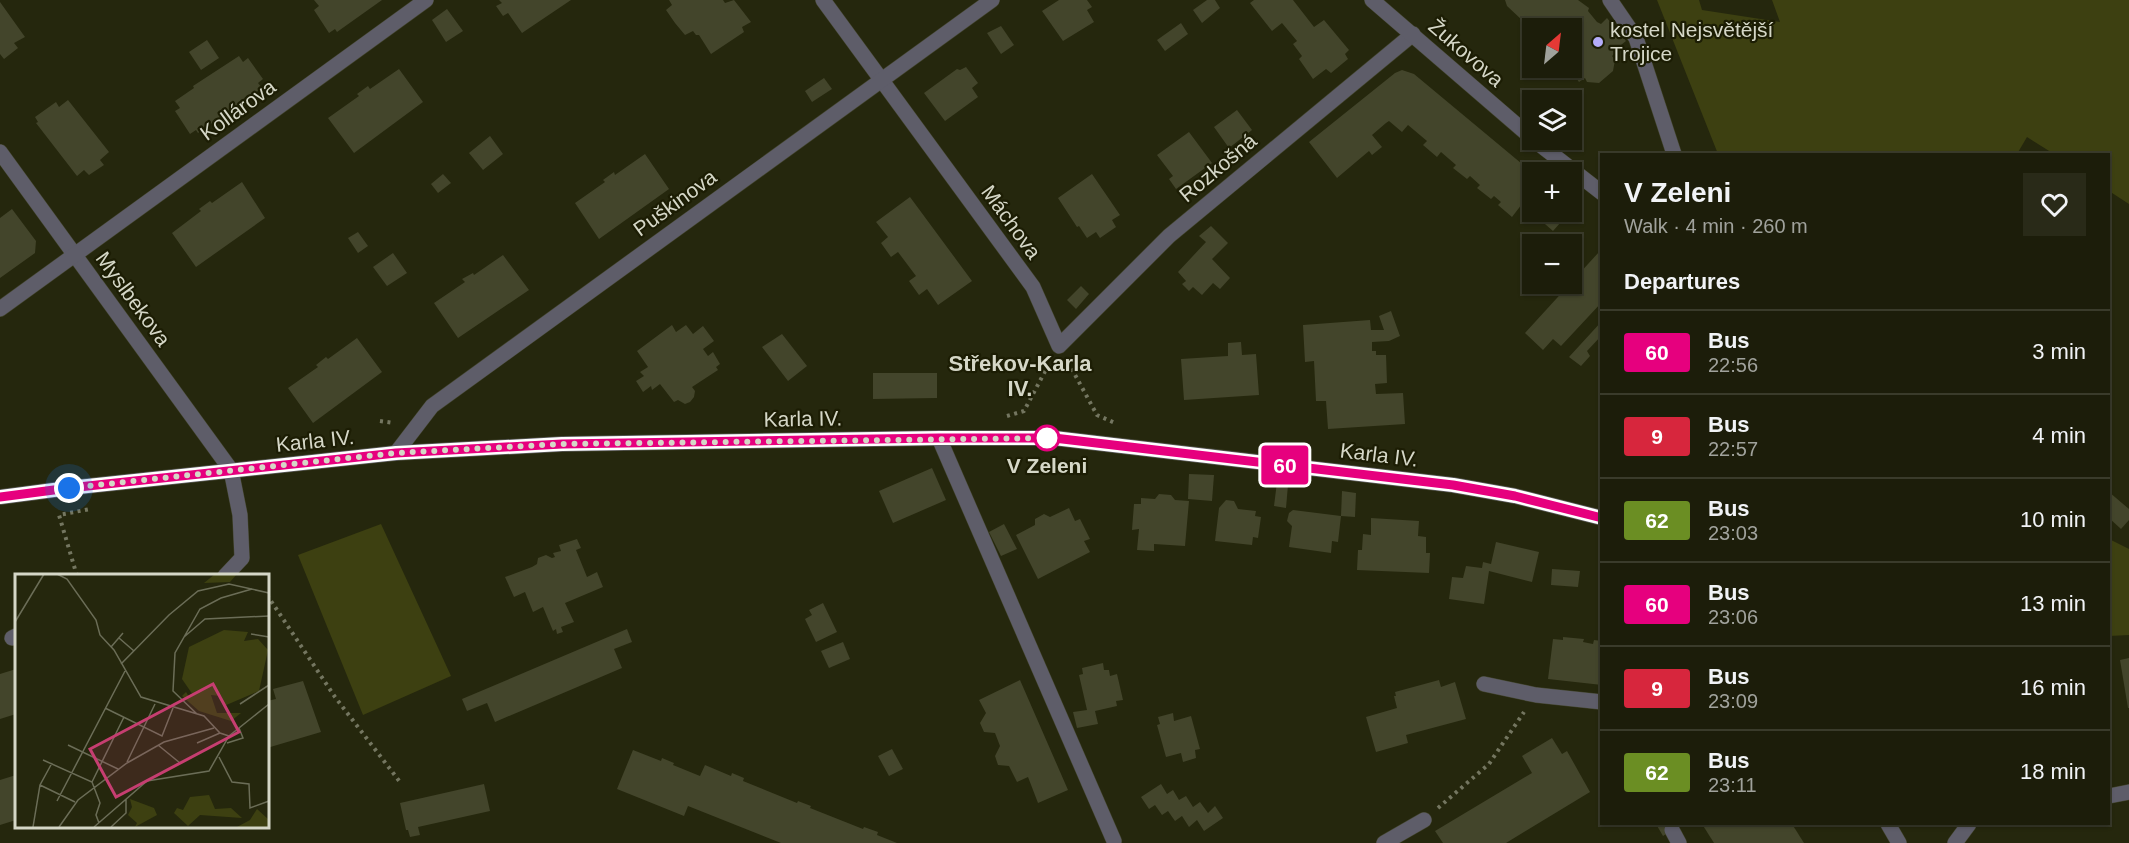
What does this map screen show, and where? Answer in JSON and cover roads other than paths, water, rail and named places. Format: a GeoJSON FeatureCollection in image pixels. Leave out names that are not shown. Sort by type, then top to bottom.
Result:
{"type":"FeatureCollection","features":[{"type":"Feature","properties":{"kind":"street","name":"Kollárova"},"geometry":{"type":"LineString","coordinates":[[0,309],[426,0]]}},
{"type":"Feature","properties":{"kind":"street","name":"Máchova"},"geometry":{"type":"LineString","coordinates":[[823,0],[1033,287],[1059,346]]}},
{"type":"Feature","properties":{"kind":"street","name":"Puškinova"},"geometry":{"type":"LineString","coordinates":[[396,453],[432,406],[992,0]]}},
{"type":"Feature","properties":{"kind":"street","name":"Žukovova"},"geometry":{"type":"LineString","coordinates":[[1372,0],[1522,129]]}},
{"type":"Feature","properties":{"kind":"street"},"geometry":{"type":"LineString","coordinates":[[1610,0],[1636,38],[1674,153]]}},
{"type":"Feature","properties":{"kind":"street","name":"Rozkošná"},"geometry":{"type":"LineString","coordinates":[[1059,346],[1168,236],[1413,34]]}},
{"type":"Feature","properties":{"kind":"street","name":"Žukovova"},"geometry":{"type":"LineString","coordinates":[[1547,150],[1600,191]]}},
{"type":"Feature","properties":{"kind":"street","name":"Myslbekova"},"geometry":{"type":"LineString","coordinates":[[0,152],[231,470]]}},
{"type":"Feature","properties":{"kind":"street"},"geometry":{"type":"LineString","coordinates":[[939,438],[1114,841]]}},
{"type":"Feature","properties":{"kind":"street","name":"Karla IV."},"geometry":{"type":"LineString","coordinates":[[0,497],[396,453],[562,444],[1054,438],[1421,481],[1515,496],[1600,517]]}},
{"type":"Feature","properties":{"kind":"street"},"geometry":{"type":"LineString","coordinates":[[227,574],[242,558],[240,515],[231,470]]}},
{"type":"Feature","properties":{"kind":"street"},"geometry":{"type":"LineString","coordinates":[[1484,684],[1536,695],[1600,702]]}},
{"type":"Feature","properties":{"kind":"street"},"geometry":{"type":"LineString","coordinates":[[2110,796],[2129,792]]}},
{"type":"Feature","properties":{"kind":"street"},"geometry":{"type":"LineString","coordinates":[[1384,843],[1424,820]]}},
{"type":"Feature","properties":{"kind":"street"},"geometry":{"type":"LineString","coordinates":[[1889,825],[1899,843]]}},
{"type":"Feature","properties":{"kind":"street"},"geometry":{"type":"LineString","coordinates":[[1955,843],[1969,825]]}},
{"type":"Feature","properties":{"kind":"place","name":"kostel Nejsvětější Trojice"},"geometry":{"type":"Point","coordinates":[1598,42]}},
{"type":"Feature","properties":{"kind":"place","name":"V Zeleni"},"geometry":{"type":"Point","coordinates":[1047,438]}},
{"type":"Feature","properties":{"kind":"district","name":"Střekov-Karla IV."},"geometry":{"type":"Point","coordinates":[1020,376]}}]}
